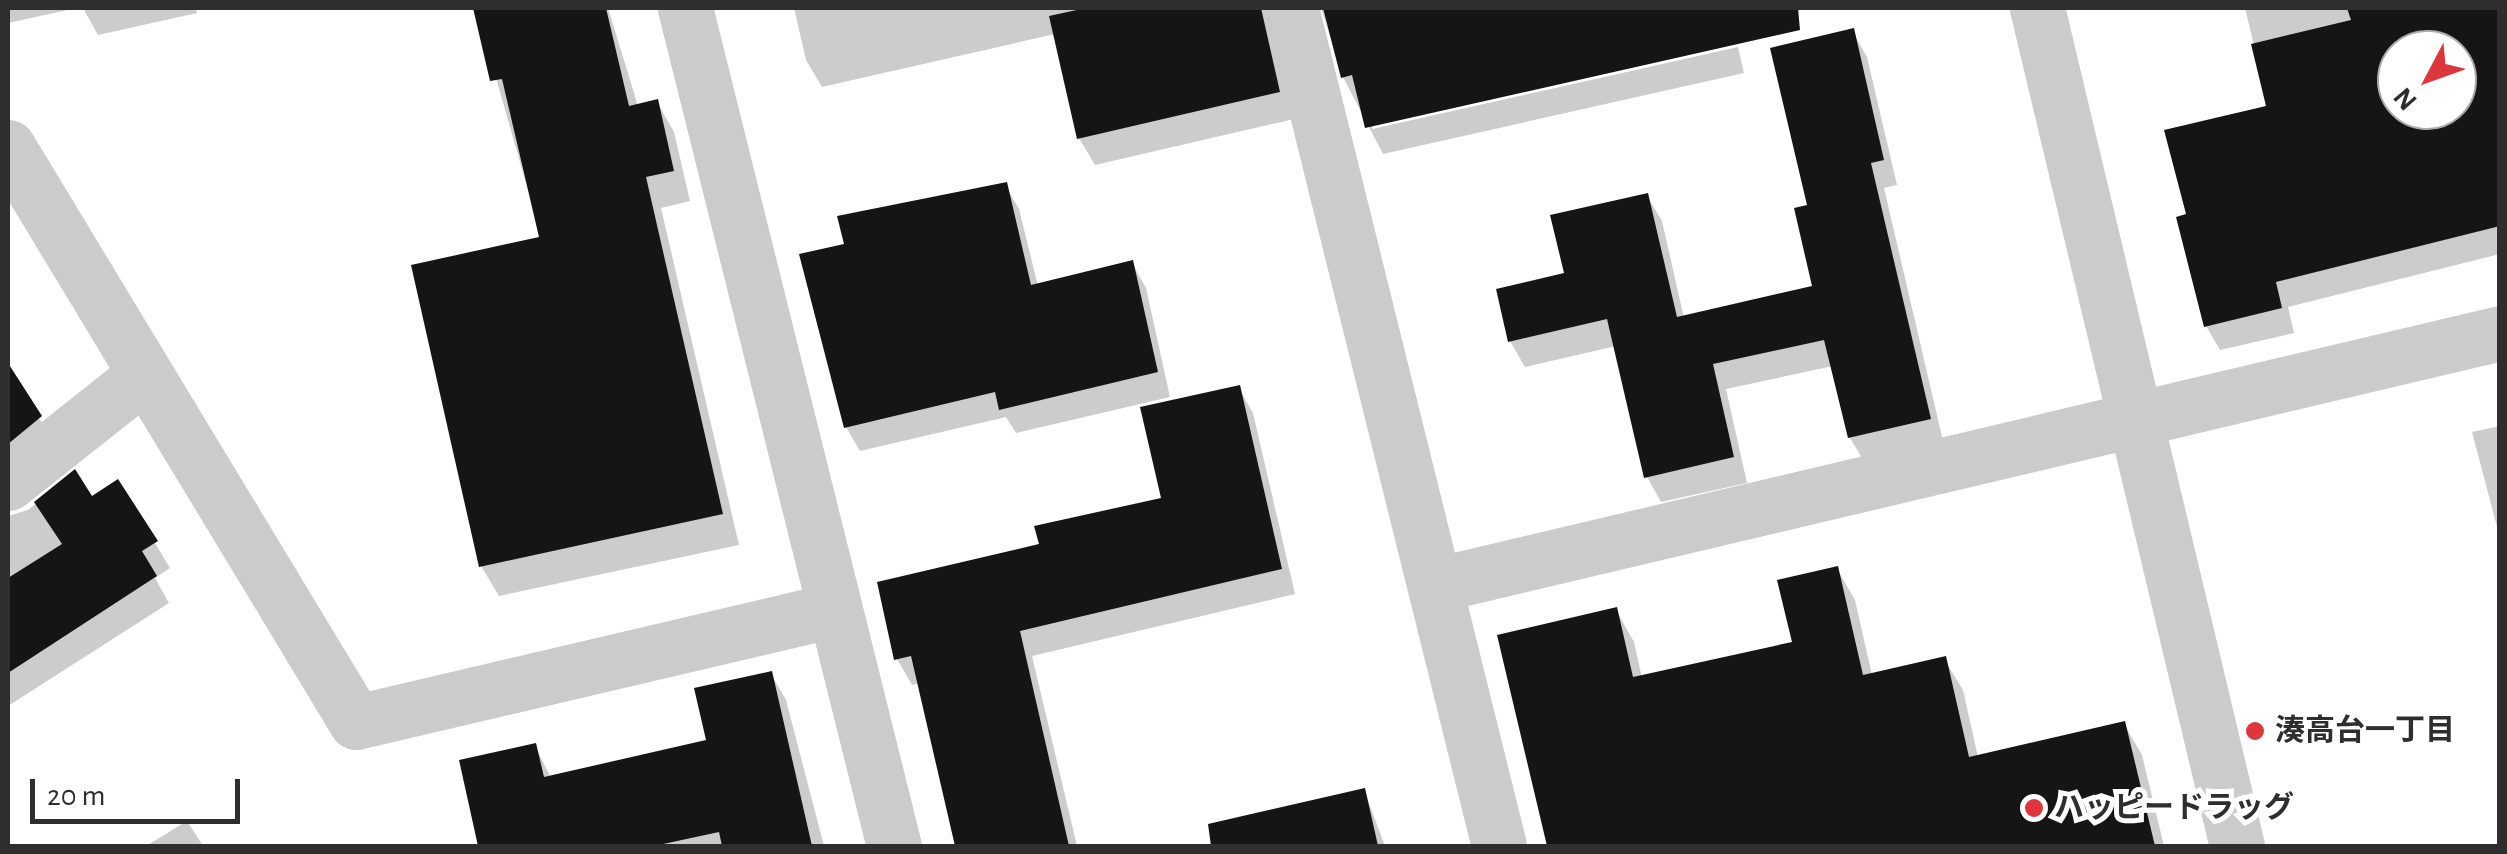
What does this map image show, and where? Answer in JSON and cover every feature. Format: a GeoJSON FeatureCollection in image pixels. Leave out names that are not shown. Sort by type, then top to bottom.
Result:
{"type":"FeatureCollection","features":[{"type":"Feature","properties":{"kind":"street"},"geometry":{"type":"LineString","coordinates":[[685,8],[894,846]]}},
{"type":"Feature","properties":{"kind":"street"},"geometry":{"type":"LineString","coordinates":[[1291,8],[1499,846]]}},
{"type":"Feature","properties":{"kind":"street"},"geometry":{"type":"LineString","coordinates":[[2037,8],[2237,846]]}},
{"type":"Feature","properties":{"kind":"street"},"geometry":{"type":"LineString","coordinates":[[8,148],[356,722],[834,610]]}},
{"type":"Feature","properties":{"kind":"street"},"geometry":{"type":"LineString","coordinates":[[1435,585],[2137,422],[2500,333]]}},
{"type":"Feature","properties":{"kind":"street"},"geometry":{"type":"LineString","coordinates":[[8,483],[143,376]]}},
{"type":"Feature","properties":{"kind":"building"},"geometry":{"type":"Polygon","coordinates":[[[473,8],[606,8],[629,106],[658,99],[674,171],[646,177],[723,514],[479,567],[411,265],[539,237],[502,79],[490,81],[473,8]]]}},
{"type":"Feature","properties":{"kind":"building"},"geometry":{"type":"Polygon","coordinates":[[[1086,8],[1261,8],[1280,92],[1077,139],[1049,16],[1086,8]]]}},
{"type":"Feature","properties":{"kind":"building"},"geometry":{"type":"Polygon","coordinates":[[[1323,8],[1798,8],[1800,30],[1365,128],[1352,75],[1341,78],[1323,8]]]}},
{"type":"Feature","properties":{"kind":"building"},"geometry":{"type":"Polygon","coordinates":[[[2347,8],[2500,8],[2500,226],[2276,282],[2282,308],[2204,327],[2176,217],[2186,214],[2164,130],[2266,106],[2251,44],[2351,20],[2347,8]]]}},
{"type":"Feature","properties":{"kind":"building"},"geometry":{"type":"Polygon","coordinates":[[[1854,28],[1884,160],[1871,163],[1931,419],[1848,438],[1824,340],[1713,364],[1734,457],[1644,478],[1607,319],[1508,342],[1496,289],[1564,273],[1550,215],[1648,193],[1677,317],[1812,286],[1794,208],[1807,205],[1770,48],[1854,28]]]}},
{"type":"Feature","properties":{"kind":"building"},"geometry":{"type":"Polygon","coordinates":[[[1007,182],[1031,285],[1133,260],[1158,372],[999,410],[995,392],[844,428],[799,254],[844,244],[837,216],[1007,182]]]}},
{"type":"Feature","properties":{"kind":"building"},"geometry":{"type":"Polygon","coordinates":[[[8,363],[42,416],[8,444],[8,363]]]}},
{"type":"Feature","properties":{"kind":"building"},"geometry":{"type":"Polygon","coordinates":[[[1240,385],[1282,569],[1020,631],[1069,846],[955,846],[911,656],[894,660],[877,582],[1039,544],[1034,526],[1161,498],[1140,407],[1240,385]]]}},
{"type":"Feature","properties":{"kind":"building"},"geometry":{"type":"Polygon","coordinates":[[[75,469],[92,496],[118,479],[158,541],[142,551],[157,576],[8,673],[8,578],[62,544],[34,502],[75,469]]]}},
{"type":"Feature","properties":{"kind":"building"},"geometry":{"type":"Polygon","coordinates":[[[1838,566],[1863,675],[1946,656],[1969,757],[2125,721],[2155,846],[1547,846],[1497,635],[1617,607],[1633,677],[1792,642],[1777,580],[1838,566]]]}},
{"type":"Feature","properties":{"kind":"building"},"geometry":{"type":"Polygon","coordinates":[[[772,671],[812,846],[722,846],[719,832],[654,846],[478,846],[459,760],[536,743],[544,777],[706,740],[694,688],[772,671]]]}},
{"type":"Feature","properties":{"kind":"building"},"geometry":{"type":"Polygon","coordinates":[[[1365,788],[1378,846],[1211,846],[1208,824],[1365,788]]]}},
{"type":"Feature","properties":{"kind":"place","name":"湊高台一丁目"},"geometry":{"type":"Point","coordinates":[2255,731]}},
{"type":"Feature","properties":{"kind":"place","name":"ハッピードラッグ"},"geometry":{"type":"Point","coordinates":[2034,808]}}]}
